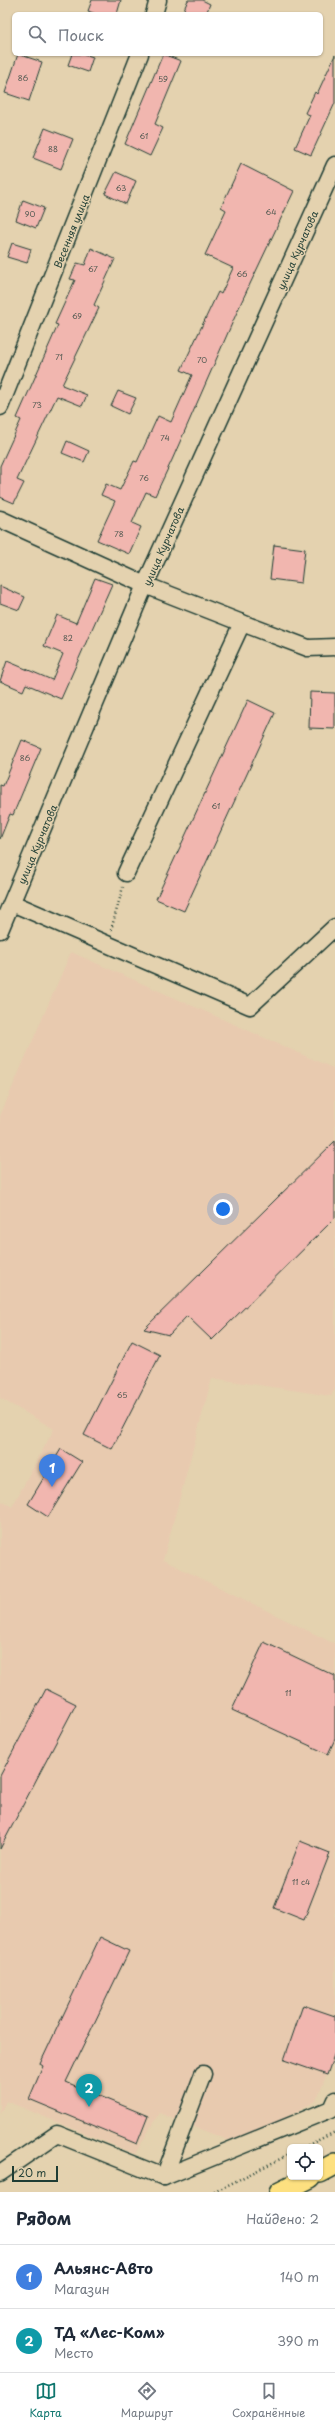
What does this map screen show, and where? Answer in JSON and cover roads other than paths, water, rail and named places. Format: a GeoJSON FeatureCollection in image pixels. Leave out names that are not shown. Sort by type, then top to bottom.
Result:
{"type":"FeatureCollection","features":[{"type":"Feature","properties":{"kind":"main road"},"geometry":{"type":"LineString","coordinates":[[323,2170],[335,2164]]}},
{"type":"Feature","properties":{"kind":"main road"},"geometry":{"type":"LineString","coordinates":[[280,2192],[304,2180]]}},
{"type":"Feature","properties":{"kind":"street"},"geometry":{"type":"LineString","coordinates":[[155,12],[158,0]]}},
{"type":"Feature","properties":{"kind":"street","name":"Весенняя улица"},"geometry":{"type":"LineString","coordinates":[[0,407],[139,56]]}},
{"type":"Feature","properties":{"kind":"street","name":"улица Курчатова"},"geometry":{"type":"LineString","coordinates":[[0,930],[145,586],[335,165]]}},
{"type":"Feature","properties":{"kind":"street"},"geometry":{"type":"LineString","coordinates":[[0,519],[145,586],[308,648],[335,647]]}},
{"type":"Feature","properties":{"kind":"street"},"geometry":{"type":"LineString","coordinates":[[126,873],[242,623]]}},
{"type":"Feature","properties":{"kind":"street"},"geometry":{"type":"LineString","coordinates":[[12,903],[250,1006],[334,930]]}},
{"type":"Feature","properties":{"kind":"street"},"geometry":{"type":"LineString","coordinates":[[164,2177],[202,2074]]}},
{"type":"Feature","properties":{"kind":"street"},"geometry":{"type":"LineString","coordinates":[[0,2173],[58,2134],[164,2177],[332,2109],[335,2100]]}},
{"type":"Feature","properties":{"kind":"place","name":"Альянс-Авто"},"geometry":{"type":"Point","coordinates":[52,1487]}},
{"type":"Feature","properties":{"kind":"place","name":"ТД «Лес-Ком»"},"geometry":{"type":"Point","coordinates":[89,2107]}}]}
